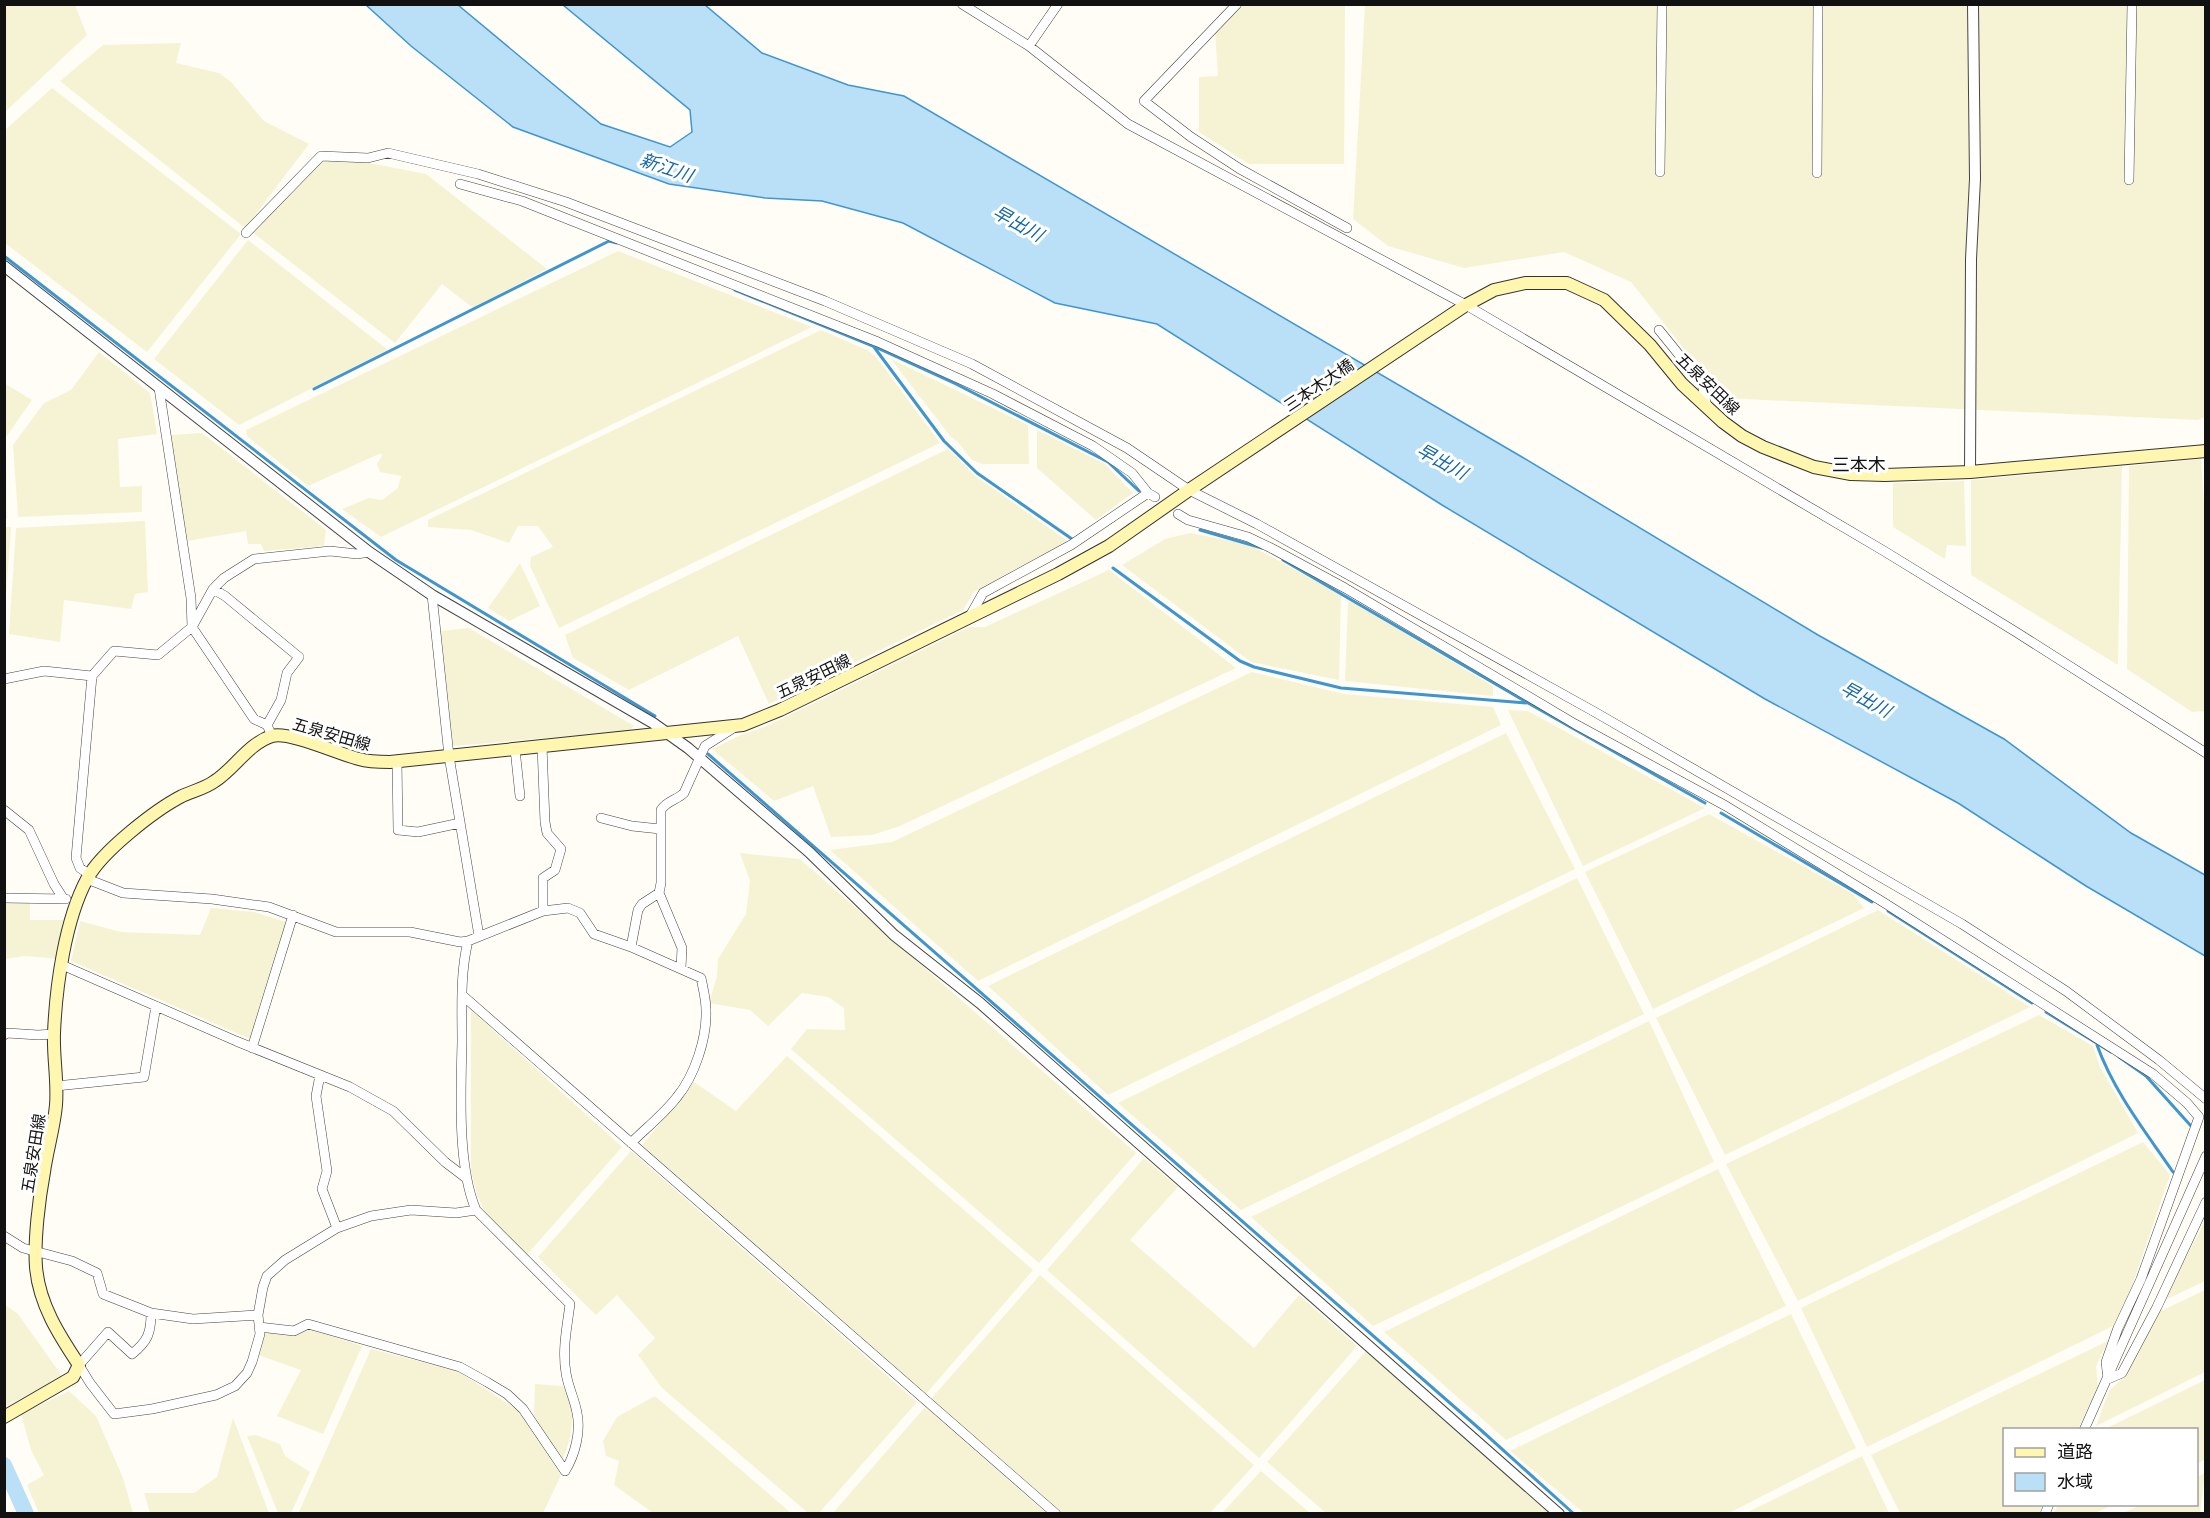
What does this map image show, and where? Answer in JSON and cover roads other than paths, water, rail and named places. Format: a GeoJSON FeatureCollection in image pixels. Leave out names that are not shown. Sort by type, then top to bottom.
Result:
{"type":"FeatureCollection","features":[{"type":"Feature","properties":{"kind":"main road","name":"五泉安田線"},"geometry":{"type":"LineString","coordinates":[[1463,306],[1494,290],[1526,283],[1567,283],[1604,300],[1650,345],[1682,384],[1708,409],[1743,436],[1789,459],[1814,467],[1851,474],[1970,472],[2205,451]]}},
{"type":"Feature","properties":{"kind":"main road","name":"三本木大橋"},"geometry":{"type":"LineString","coordinates":[[1191,488],[1463,306]]}},
{"type":"Feature","properties":{"kind":"main road","name":"五泉安田線"},"geometry":{"type":"LineString","coordinates":[[79,1365],[58,1334],[44,1302],[36,1265],[44,1172],[56,1104],[54,1034],[62,965],[78,900],[88,877],[103,857],[155,814],[181,797],[215,782],[269,730],[372,762],[737,726],[812,695],[1058,574],[1109,546],[1191,488]]}},
{"type":"Feature","properties":{"kind":"main road"},"geometry":{"type":"LineString","coordinates":[[4,1417],[73,1377],[79,1365]]}},
{"type":"Feature","properties":{"kind":"street"},"geometry":{"type":"LineString","coordinates":[[962,4],[1029,46],[1128,124],[1463,306],[1884,551],[2205,753]]}},
{"type":"Feature","properties":{"kind":"street"},"geometry":{"type":"LineString","coordinates":[[1029,46],[1058,4]]}},
{"type":"Feature","properties":{"kind":"street"},"geometry":{"type":"LineString","coordinates":[[1237,4],[1144,101],[1191,137],[1240,169],[1347,228]]}},
{"type":"Feature","properties":{"kind":"street"},"geometry":{"type":"LineString","coordinates":[[1660,172],[1662,4]]}},
{"type":"Feature","properties":{"kind":"street"},"geometry":{"type":"LineString","coordinates":[[1817,173],[1818,4]]}},
{"type":"Feature","properties":{"kind":"street"},"geometry":{"type":"LineString","coordinates":[[1970,472],[1971,259],[1975,179],[1973,4]]}},
{"type":"Feature","properties":{"kind":"street"},"geometry":{"type":"LineString","coordinates":[[2129,180],[2132,4]]}},
{"type":"Feature","properties":{"kind":"street"},"geometry":{"type":"LineString","coordinates":[[246,233],[321,156],[368,158],[388,153],[478,174],[566,202],[825,301],[972,364],[1127,448],[1191,488],[1602,716],[1962,924],[2066,991],[2159,1060],[2205,1098]]}},
{"type":"Feature","properties":{"kind":"street"},"geometry":{"type":"LineString","coordinates":[[460,184],[522,201],[878,342],[993,394],[1093,446],[1132,473],[1151,495],[1071,545],[983,593],[970,616]]}},
{"type":"Feature","properties":{"kind":"street"},"geometry":{"type":"LineString","coordinates":[[4,266],[369,552],[432,595],[668,734],[699,758],[808,852],[894,935],[980,1003],[1559,1514]]}},
{"type":"Feature","properties":{"kind":"street"},"geometry":{"type":"LineString","coordinates":[[1659,330],[1702,383],[1708,409]]}},
{"type":"Feature","properties":{"kind":"street"},"geometry":{"type":"LineString","coordinates":[[159,388],[191,598],[192,627],[254,718],[269,730],[281,700],[287,673],[299,657],[225,596],[213,589]]}},
{"type":"Feature","properties":{"kind":"street"},"geometry":{"type":"LineString","coordinates":[[1178,514],[1188,520],[1248,537],[1271,548],[1345,588],[1575,724],[1726,806],[2064,1016],[2153,1074],[2187,1103],[2199,1117],[2141,1278],[2118,1328],[2106,1362],[2108,1379]]}},
{"type":"Feature","properties":{"kind":"street"},"geometry":{"type":"LineString","coordinates":[[369,552],[357,554],[330,551],[264,556],[243,564],[213,589],[192,627],[158,655],[114,651],[92,676],[76,858],[80,868],[88,877],[123,893],[212,899],[269,907],[336,932],[411,932],[460,942],[468,941],[543,911],[568,908],[574,910],[580,913],[594,934],[631,946],[701,978],[706,1008],[702,1042],[690,1074],[677,1097],[631,1143]]}},
{"type":"Feature","properties":{"kind":"street"},"geometry":{"type":"LineString","coordinates":[[432,595],[449,756],[479,936]]}},
{"type":"Feature","properties":{"kind":"street"},"geometry":{"type":"LineString","coordinates":[[4,679],[44,671],[92,676]]}},
{"type":"Feature","properties":{"kind":"street"},"geometry":{"type":"LineString","coordinates":[[681,968],[682,948],[659,893],[661,810],[663,806],[678,799],[684,793],[705,747],[737,726]]}},
{"type":"Feature","properties":{"kind":"street"},"geometry":{"type":"LineString","coordinates":[[542,746],[547,833],[561,849],[555,870],[543,878],[543,911]]}},
{"type":"Feature","properties":{"kind":"street"},"geometry":{"type":"LineString","coordinates":[[514,749],[520,796]]}},
{"type":"Feature","properties":{"kind":"street"},"geometry":{"type":"LineString","coordinates":[[397,761],[398,830],[418,832],[460,823]]}},
{"type":"Feature","properties":{"kind":"street"},"geometry":{"type":"LineString","coordinates":[[4,810],[29,830],[63,898]]}},
{"type":"Feature","properties":{"kind":"street"},"geometry":{"type":"LineString","coordinates":[[602,818],[632,826],[660,829]]}},
{"type":"Feature","properties":{"kind":"street"},"geometry":{"type":"LineString","coordinates":[[631,946],[638,910],[642,904],[659,893]]}},
{"type":"Feature","properties":{"kind":"street"},"geometry":{"type":"LineString","coordinates":[[4,898],[78,900]]}},
{"type":"Feature","properties":{"kind":"street"},"geometry":{"type":"LineString","coordinates":[[252,1047],[293,915]]}},
{"type":"Feature","properties":{"kind":"street"},"geometry":{"type":"LineString","coordinates":[[259,1327],[294,1331],[308,1324],[460,1367],[507,1394],[523,1409],[565,1471],[571,1461],[576,1442],[578,1415],[565,1366],[564,1350],[570,1304],[476,1210],[466,1178],[461,1083],[462,995],[464,959],[468,941]]}},
{"type":"Feature","properties":{"kind":"street"},"geometry":{"type":"LineString","coordinates":[[62,965],[350,1087],[393,1111],[445,1162],[466,1178]]}},
{"type":"Feature","properties":{"kind":"street"},"geometry":{"type":"LineString","coordinates":[[462,995],[1056,1514]]}},
{"type":"Feature","properties":{"kind":"street"},"geometry":{"type":"LineString","coordinates":[[56,1086],[144,1077],[156,1006]]}},
{"type":"Feature","properties":{"kind":"street"},"geometry":{"type":"LineString","coordinates":[[4,1035],[7,1033],[54,1034]]}},
{"type":"Feature","properties":{"kind":"street"},"geometry":{"type":"LineString","coordinates":[[320,1075],[316,1096],[327,1171],[322,1190],[337,1228]]}},
{"type":"Feature","properties":{"kind":"street"},"geometry":{"type":"LineString","coordinates":[[2085,1428],[2205,1156]]}},
{"type":"Feature","properties":{"kind":"street"},"geometry":{"type":"LineString","coordinates":[[2108,1379],[2122,1373],[2157,1306],[2205,1202]]}},
{"type":"Feature","properties":{"kind":"street"},"geometry":{"type":"LineString","coordinates":[[151,1313],[151,1329],[142,1345],[132,1353],[108,1332],[79,1365],[114,1414],[163,1407],[216,1395],[235,1386],[247,1373],[252,1362],[260,1334],[258,1315],[267,1276],[285,1260],[337,1228],[371,1216],[411,1210],[456,1214],[476,1210]]}},
{"type":"Feature","properties":{"kind":"street"},"geometry":{"type":"LineString","coordinates":[[4,1236],[23,1248],[72,1261],[97,1273],[103,1294],[151,1313],[193,1319],[258,1315]]}},
{"type":"Feature","properties":{"kind":"water"},"geometry":{"type":"Polygon","coordinates":[[[366,5],[458,5],[601,124],[670,147],[692,132],[690,110],[563,5],[705,5],[762,53],[848,85],[904,96],[1522,457],[1818,635],[2004,739],[2131,833],[2205,875],[2205,956],[2086,886],[1958,803],[1765,699],[1442,505],[1157,324],[1055,303],[903,223],[822,201],[765,198],[669,184],[513,127],[411,46],[366,5]]]}},
{"type":"Feature","properties":{"kind":"waterway"},"geometry":{"type":"LineString","coordinates":[[314,389],[609,241],[617,243]]}},
{"type":"Feature","properties":{"kind":"waterway"},"geometry":{"type":"LineString","coordinates":[[4,256],[396,560],[655,716]]}},
{"type":"Feature","properties":{"kind":"waterway"},"geometry":{"type":"LineString","coordinates":[[735,290],[873,346],[956,384],[1108,462],[1139,491]]}},
{"type":"Feature","properties":{"kind":"waterway"},"geometry":{"type":"LineString","coordinates":[[874,347],[944,441],[977,473],[1072,539]]}},
{"type":"Feature","properties":{"kind":"waterway"},"geometry":{"type":"LineString","coordinates":[[1200,530],[1262,548]]}},
{"type":"Feature","properties":{"kind":"waterway"},"geometry":{"type":"LineString","coordinates":[[1283,560],[1705,803]]}},
{"type":"Feature","properties":{"kind":"waterway"},"geometry":{"type":"LineString","coordinates":[[1113,568],[1240,661],[1254,667],[1341,688],[1526,703]]}},
{"type":"Feature","properties":{"kind":"waterway"},"geometry":{"type":"LineString","coordinates":[[708,754],[1574,1514]]}},
{"type":"Feature","properties":{"kind":"waterway"},"geometry":{"type":"LineString","coordinates":[[1721,813],[1872,902]]}},
{"type":"Feature","properties":{"kind":"waterway"},"geometry":{"type":"LineString","coordinates":[[1888,911],[2032,1003]]}},
{"type":"Feature","properties":{"kind":"waterway"},"geometry":{"type":"LineString","coordinates":[[2046,1012],[2111,1052]]}},
{"type":"Feature","properties":{"kind":"waterway"},"geometry":{"type":"LineString","coordinates":[[2097,1045],[2121,1095],[2173,1172]]}},
{"type":"Feature","properties":{"kind":"waterway"},"geometry":{"type":"LineString","coordinates":[[2119,1057],[2146,1076],[2191,1126]]}},
{"type":"Feature","properties":{"kind":"waterway"},"geometry":{"type":"LineString","coordinates":[[4,1465],[26,1514]]}},
{"type":"Feature","properties":{"kind":"district","name":"三本木"},"geometry":{"type":"Point","coordinates":[1859,463]}},
{"type":"Feature","properties":{"kind":"water label","name":"新江川"},"geometry":{"type":"Point","coordinates":[667,166]}},
{"type":"Feature","properties":{"kind":"water label","name":"早出川"},"geometry":{"type":"Point","coordinates":[1019,222]}},
{"type":"Feature","properties":{"kind":"water label","name":"早出川"},"geometry":{"type":"Point","coordinates":[1443,460]}},
{"type":"Feature","properties":{"kind":"water label","name":"早出川"},"geometry":{"type":"Point","coordinates":[1867,698]}}]}
